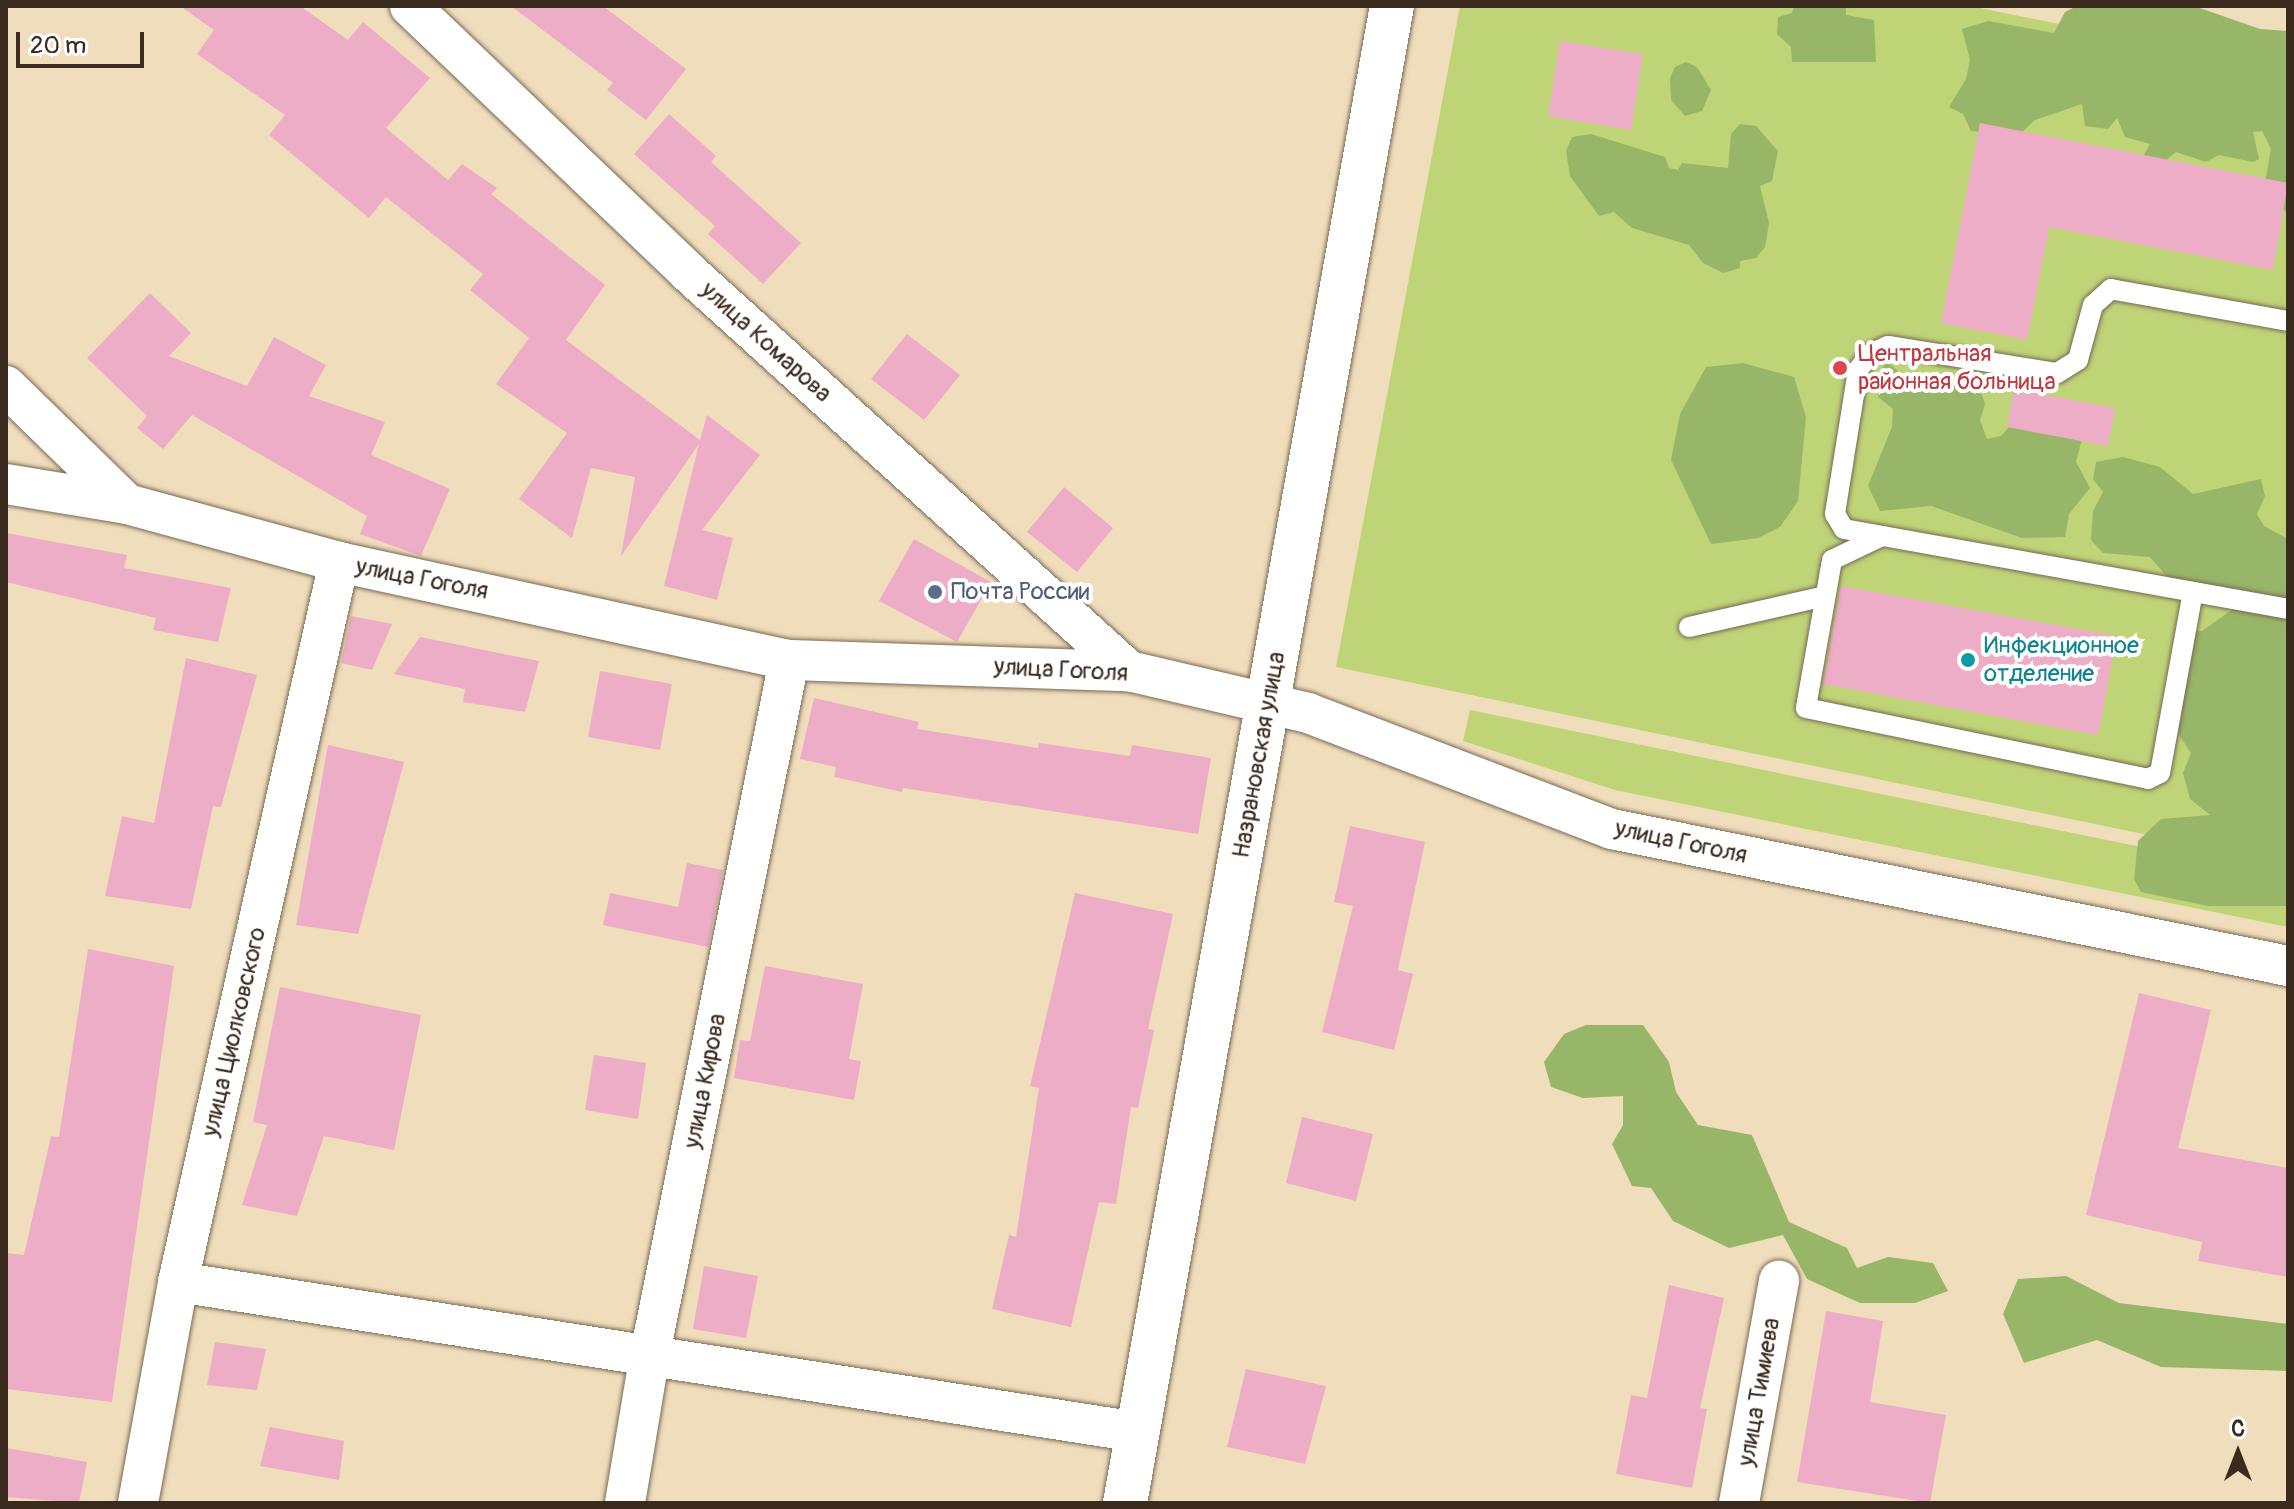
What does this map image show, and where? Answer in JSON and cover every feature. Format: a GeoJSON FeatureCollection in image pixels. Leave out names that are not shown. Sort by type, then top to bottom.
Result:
{"type":"FeatureCollection","features":[{"type":"Feature","properties":{"kind":"street","name":"улица Комарова"},"geometry":{"type":"LineString","coordinates":[[410,6],[688,272],[1129,671]]}},
{"type":"Feature","properties":{"kind":"street","name":"Назрановская улица"},"geometry":{"type":"LineString","coordinates":[[1125,1503],[1392,6]]}},
{"type":"Feature","properties":{"kind":"street"},"geometry":{"type":"LineString","coordinates":[[6,386],[127,504]]}},
{"type":"Feature","properties":{"kind":"street","name":"улица Гоголя"},"geometry":{"type":"LineString","coordinates":[[6,484],[127,504],[339,562],[789,660],[1129,671],[1308,713],[1612,829],[2288,966]]}},
{"type":"Feature","properties":{"kind":"street","name":"улица Циолковского"},"geometry":{"type":"LineString","coordinates":[[138,1503],[178,1282],[339,562]]}},
{"type":"Feature","properties":{"kind":"street","name":"улица Кирова"},"geometry":{"type":"LineString","coordinates":[[625,1503],[649,1359],[789,660]]}},
{"type":"Feature","properties":{"kind":"street","name":"улица Тимиева"},"geometry":{"type":"LineString","coordinates":[[1739,1503],[1779,1281]]}},
{"type":"Feature","properties":{"kind":"street"},"geometry":{"type":"LineString","coordinates":[[178,1282],[649,1359],[1137,1432]]}},
{"type":"Feature","properties":{"kind":"lane"},"geometry":{"type":"LineString","coordinates":[[2288,321],[2111,289],[2093,305],[2078,360],[2057,373],[1888,346],[1870,354],[1858,370],[1835,518],[1844,529],[2288,609]]}},
{"type":"Feature","properties":{"kind":"lane"},"geometry":{"type":"LineString","coordinates":[[1882,536],[1833,558],[1806,699],[1812,712],[2156,779],[2193,592]]}},
{"type":"Feature","properties":{"kind":"lane"},"geometry":{"type":"LineString","coordinates":[[1689,627],[1825,596]]}},
{"type":"Feature","properties":{"kind":"green space","name":"Центральная районная больница"},"geometry":{"type":"Polygon","coordinates":[[[1460,6],[1970,6],[2288,70],[2288,864],[1336,667],[1460,6]]]}},
{"type":"Feature","properties":{"kind":"green space"},"geometry":{"type":"Polygon","coordinates":[[[1794,6],[1846,6],[1846,15],[1874,20],[1876,62],[1792,62],[1791,47],[1777,34],[1778,17],[1792,13],[1794,6]]]}},
{"type":"Feature","properties":{"kind":"green space"},"geometry":{"type":"Polygon","coordinates":[[[2077,6],[2194,6],[2260,29],[2288,31],[2288,216],[2265,183],[2271,149],[2262,131],[2253,132],[2259,159],[2253,162],[2219,155],[2206,162],[2176,152],[2157,168],[2140,162],[2150,144],[2125,137],[2117,118],[2108,129],[2085,126],[2082,104],[2035,120],[2018,136],[1971,131],[1963,114],[1949,107],[1966,79],[1970,60],[1962,29],[1988,21],[2054,33],[2065,12],[2077,6]]]}},
{"type":"Feature","properties":{"kind":"green space"},"geometry":{"type":"Polygon","coordinates":[[[1686,62],[1697,67],[1711,90],[1702,111],[1685,116],[1671,100],[1670,78],[1675,67],[1686,62]]]}},
{"type":"Feature","properties":{"kind":"green space"},"geometry":{"type":"Polygon","coordinates":[[[1740,124],[1756,126],[1778,151],[1772,181],[1760,186],[1769,223],[1765,247],[1756,258],[1740,261],[1740,268],[1723,273],[1703,263],[1689,245],[1632,228],[1614,212],[1599,216],[1570,176],[1566,151],[1572,137],[1591,134],[1665,157],[1669,168],[1678,170],[1682,163],[1728,168],[1731,134],[1740,124]]]}},
{"type":"Feature","properties":{"kind":"green space"},"geometry":{"type":"Polygon","coordinates":[[[1886,361],[1897,370],[1899,386],[1918,381],[1966,385],[1982,395],[1985,404],[1980,420],[1987,439],[2001,436],[2018,417],[2084,431],[2076,462],[2090,488],[2069,514],[2065,537],[2022,538],[1931,506],[1880,511],[1868,486],[1892,427],[1893,409],[1878,397],[1877,378],[1886,361]]]}},
{"type":"Feature","properties":{"kind":"green space"},"geometry":{"type":"Polygon","coordinates":[[[1743,363],[1794,377],[1806,417],[1798,501],[1780,527],[1758,538],[1711,544],[1671,460],[1680,414],[1706,367],[1743,363]]]}},
{"type":"Feature","properties":{"kind":"green space"},"geometry":{"type":"Polygon","coordinates":[[[2123,457],[2160,467],[2193,494],[2261,479],[2265,496],[2257,514],[2264,526],[2288,539],[2288,906],[2208,906],[2141,892],[2134,879],[2138,841],[2161,819],[2210,815],[2190,799],[2183,773],[2191,753],[2177,732],[2182,631],[2202,631],[2233,609],[2168,578],[2150,557],[2103,553],[2091,540],[2093,511],[2103,492],[2093,479],[2096,462],[2123,457]]]}},
{"type":"Feature","properties":{"kind":"green space"},"geometry":{"type":"Polygon","coordinates":[[[1470,710],[2288,877],[2288,927],[1615,790],[1463,741],[1470,710]]]}},
{"type":"Feature","properties":{"kind":"green space"},"geometry":{"type":"Polygon","coordinates":[[[1586,1025],[1643,1025],[1669,1062],[1676,1092],[1698,1125],[1752,1135],[1789,1222],[1847,1248],[1857,1268],[1888,1257],[1933,1263],[1948,1291],[1915,1303],[1860,1303],[1807,1279],[1783,1235],[1729,1248],[1673,1221],[1651,1188],[1632,1186],[1612,1144],[1623,1125],[1623,1096],[1583,1098],[1551,1087],[1544,1062],[1564,1034],[1586,1025]]]}},
{"type":"Feature","properties":{"kind":"green space"},"geometry":{"type":"Polygon","coordinates":[[[2066,1276],[2119,1303],[2288,1324],[2288,1371],[2161,1367],[2097,1340],[2024,1363],[2003,1314],[2018,1279],[2066,1276]]]}},
{"type":"Feature","properties":{"kind":"building"},"geometry":{"type":"Polygon","coordinates":[[[180,6],[300,6],[348,40],[363,22],[430,78],[386,128],[448,180],[462,164],[497,188],[491,194],[605,285],[566,340],[700,440],[707,415],[760,455],[702,530],[733,538],[717,600],[664,586],[699,444],[621,556],[635,477],[591,468],[572,538],[519,499],[567,433],[496,384],[529,338],[470,290],[483,274],[386,197],[369,218],[269,135],[285,115],[197,54],[214,30],[180,6]]]}},
{"type":"Feature","properties":{"kind":"building"},"geometry":{"type":"Polygon","coordinates":[[[511,6],[603,6],[686,69],[646,120],[607,90],[613,83],[511,6]]]}},
{"type":"Feature","properties":{"kind":"building"},"geometry":{"type":"Polygon","coordinates":[[[1560,41],[1643,54],[1631,130],[1548,116],[1560,41]]]}},
{"type":"Feature","properties":{"kind":"building"},"geometry":{"type":"Polygon","coordinates":[[[669,114],[716,156],[711,162],[801,243],[763,284],[708,234],[715,226],[634,154],[669,114]]]}},
{"type":"Feature","properties":{"kind":"building"},"geometry":{"type":"Polygon","coordinates":[[[1980,123],[2288,183],[2273,270],[2049,227],[2027,340],[1941,323],[1980,123]]]}},
{"type":"Feature","properties":{"kind":"building"},"geometry":{"type":"Polygon","coordinates":[[[150,293],[191,333],[169,356],[247,386],[274,337],[326,365],[309,396],[385,422],[371,455],[450,489],[421,556],[360,534],[367,516],[192,415],[163,449],[137,428],[147,416],[87,358],[150,293]]]}},
{"type":"Feature","properties":{"kind":"building"},"geometry":{"type":"Polygon","coordinates":[[[907,334],[960,375],[924,420],[871,379],[907,334]]]}},
{"type":"Feature","properties":{"kind":"building"},"geometry":{"type":"Polygon","coordinates":[[[2014,389],[2115,408],[2108,446],[2007,427],[2014,389]]]}},
{"type":"Feature","properties":{"kind":"building"},"geometry":{"type":"Polygon","coordinates":[[[1064,487],[1113,528],[1077,572],[1027,532],[1064,487]]]}},
{"type":"Feature","properties":{"kind":"building"},"geometry":{"type":"Polygon","coordinates":[[[6,533],[127,555],[124,568],[231,588],[218,642],[153,630],[156,618],[6,582],[6,533]]]}},
{"type":"Feature","properties":{"kind":"building","name":"Почта России"},"geometry":{"type":"Polygon","coordinates":[[[914,539],[991,582],[957,642],[879,601],[914,539]]]}},
{"type":"Feature","properties":{"kind":"building","name":"Инфекционное отделение"},"geometry":{"type":"Polygon","coordinates":[[[1841,586],[2117,636],[2098,735],[1823,684],[1841,586]]]}},
{"type":"Feature","properties":{"kind":"building"},"geometry":{"type":"Polygon","coordinates":[[[351,616],[392,624],[372,670],[341,663],[351,616]]]}},
{"type":"Feature","properties":{"kind":"building"},"geometry":{"type":"Polygon","coordinates":[[[420,637],[539,661],[525,712],[463,702],[465,689],[394,674],[420,637]]]}},
{"type":"Feature","properties":{"kind":"building"},"geometry":{"type":"Polygon","coordinates":[[[186,658],[257,675],[221,807],[213,806],[191,909],[105,896],[122,816],[154,823],[186,658]]]}},
{"type":"Feature","properties":{"kind":"building"},"geometry":{"type":"Polygon","coordinates":[[[600,671],[672,684],[660,750],[588,737],[600,671]]]}},
{"type":"Feature","properties":{"kind":"building"},"geometry":{"type":"Polygon","coordinates":[[[814,698],[919,722],[917,729],[1038,748],[1039,743],[1130,756],[1132,745],[1211,758],[1198,834],[903,788],[902,792],[834,777],[836,767],[800,759],[814,698]]]}},
{"type":"Feature","properties":{"kind":"building"},"geometry":{"type":"Polygon","coordinates":[[[328,745],[404,762],[358,934],[296,925],[328,745]]]}},
{"type":"Feature","properties":{"kind":"building"},"geometry":{"type":"Polygon","coordinates":[[[1350,826],[1425,842],[1398,970],[1413,974],[1394,1050],[1322,1032],[1353,906],[1334,902],[1350,826]]]}},
{"type":"Feature","properties":{"kind":"building"},"geometry":{"type":"Polygon","coordinates":[[[687,863],[723,870],[708,947],[603,925],[610,893],[678,907],[687,863]]]}},
{"type":"Feature","properties":{"kind":"building"},"geometry":{"type":"Polygon","coordinates":[[[1075,893],[1173,914],[1148,1029],[1154,1030],[1138,1108],[1131,1107],[1116,1204],[1099,1202],[1071,1327],[992,1309],[1009,1235],[1016,1237],[1039,1088],[1030,1086],[1075,893]]]}},
{"type":"Feature","properties":{"kind":"building"},"geometry":{"type":"Polygon","coordinates":[[[88,949],[174,966],[112,1402],[6,1389],[6,1253],[24,1255],[51,1136],[59,1137],[88,949]]]}},
{"type":"Feature","properties":{"kind":"building"},"geometry":{"type":"Polygon","coordinates":[[[765,966],[863,984],[849,1059],[861,1061],[854,1100],[734,1078],[740,1040],[750,1041],[765,966]]]}},
{"type":"Feature","properties":{"kind":"building"},"geometry":{"type":"Polygon","coordinates":[[[280,987],[421,1015],[394,1150],[324,1136],[297,1216],[242,1205],[267,1125],[253,1122],[280,987]]]}},
{"type":"Feature","properties":{"kind":"building"},"geometry":{"type":"Polygon","coordinates":[[[2139,993],[2211,1010],[2178,1148],[2288,1168],[2288,1277],[2198,1261],[2202,1242],[2086,1215],[2139,993]]]}},
{"type":"Feature","properties":{"kind":"building"},"geometry":{"type":"Polygon","coordinates":[[[594,1055],[646,1063],[638,1119],[585,1110],[594,1055]]]}},
{"type":"Feature","properties":{"kind":"building"},"geometry":{"type":"Polygon","coordinates":[[[1302,1117],[1373,1134],[1356,1201],[1286,1183],[1302,1117]]]}},
{"type":"Feature","properties":{"kind":"building"},"geometry":{"type":"Polygon","coordinates":[[[704,1266],[758,1276],[746,1338],[693,1329],[704,1266]]]}},
{"type":"Feature","properties":{"kind":"building"},"geometry":{"type":"Polygon","coordinates":[[[1669,1285],[1724,1298],[1700,1408],[1707,1409],[1692,1488],[1616,1474],[1631,1395],[1647,1398],[1669,1285]]]}},
{"type":"Feature","properties":{"kind":"building"},"geometry":{"type":"Polygon","coordinates":[[[1826,1311],[1883,1321],[1870,1402],[1946,1415],[1930,1503],[1797,1482],[1826,1311]]]}},
{"type":"Feature","properties":{"kind":"building"},"geometry":{"type":"Polygon","coordinates":[[[215,1342],[266,1349],[257,1390],[207,1385],[215,1342]]]}},
{"type":"Feature","properties":{"kind":"building"},"geometry":{"type":"Polygon","coordinates":[[[1246,1369],[1326,1386],[1305,1464],[1227,1447],[1246,1369]]]}},
{"type":"Feature","properties":{"kind":"building"},"geometry":{"type":"Polygon","coordinates":[[[270,1427],[344,1441],[339,1480],[260,1466],[270,1427]]]}},
{"type":"Feature","properties":{"kind":"building"},"geometry":{"type":"Polygon","coordinates":[[[6,1448],[87,1462],[79,1503],[6,1497],[6,1448]]]}},
{"type":"Feature","properties":{"kind":"place","name":"Центральная районная больница"},"geometry":{"type":"Point","coordinates":[1840,368]}},
{"type":"Feature","properties":{"kind":"place","name":"Почта России"},"geometry":{"type":"Point","coordinates":[935,592]}},
{"type":"Feature","properties":{"kind":"place","name":"Инфекционное отделение"},"geometry":{"type":"Point","coordinates":[1968,660]}}]}
